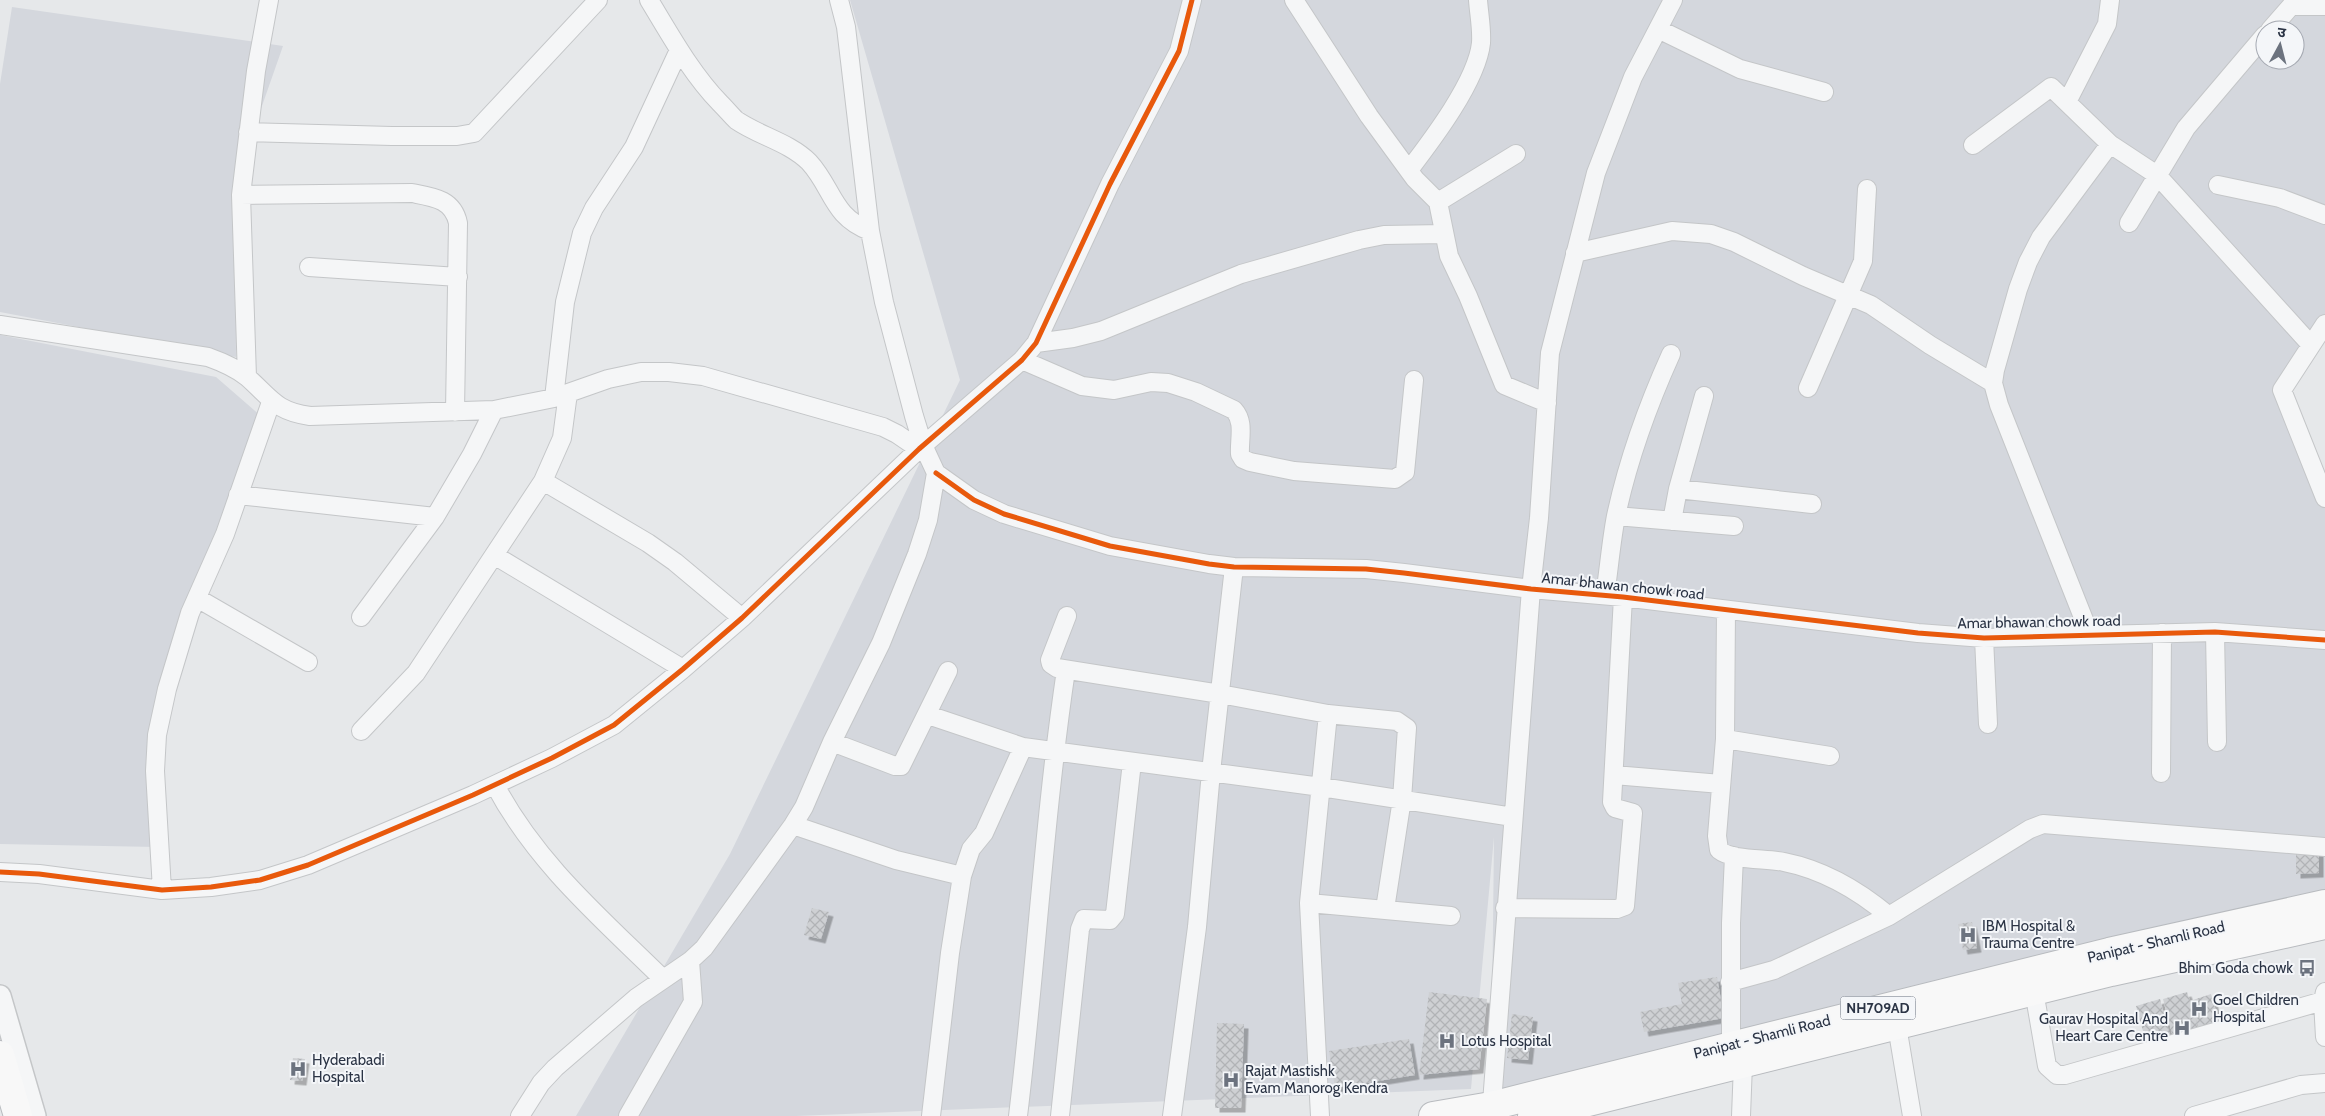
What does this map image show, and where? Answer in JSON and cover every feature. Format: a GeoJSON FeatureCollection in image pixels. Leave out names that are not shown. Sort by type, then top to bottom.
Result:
{"type":"FeatureCollection","features":[{"type":"Feature","properties":{"kind":"highway","name":"Panipat - Shamli Road"},"geometry":{"type":"LineString","coordinates":[[1532,1116],[1737,1055],[2109,952],[2325,904]]}},
{"type":"Feature","properties":{"kind":"highway","name":"Panipat - Shamli Road"},"geometry":{"type":"LineString","coordinates":[[1433,1116],[1491,1111],[1737,1055],[1896,1026],[2111,972],[2325,924]]}},
{"type":"Feature","properties":{"kind":"highway"},"geometry":{"type":"LineString","coordinates":[[0,1055],[18,1116]]}},
{"type":"Feature","properties":{"kind":"street"},"geometry":{"type":"LineString","coordinates":[[247,377],[241,195],[256,71],[269,0]]}},
{"type":"Feature","properties":{"kind":"street"},"geometry":{"type":"LineString","coordinates":[[248,132],[392,136],[458,136],[474,133],[598,0]]}},
{"type":"Feature","properties":{"kind":"street"},"geometry":{"type":"LineString","coordinates":[[649,0],[696,75],[735,119],[790,149],[808,162],[836,205],[849,220],[854,225],[870,231]]}},
{"type":"Feature","properties":{"kind":"street"},"geometry":{"type":"LineString","coordinates":[[520,1116],[541,1083],[555,1068],[636,998],[690,961],[704,948],[793,825],[804,807],[832,742],[881,643],[918,554],[928,520],[936,473],[921,447],[884,302],[870,231],[846,28],[839,0]]}},
{"type":"Feature","properties":{"kind":"street"},"geometry":{"type":"LineString","coordinates":[[0,872],[40,874],[162,890],[211,887],[260,880],[287,873],[495,785],[614,725],[742,618],[921,447],[1022,360],[1036,343],[1110,184],[1179,51],[1192,0]]}},
{"type":"Feature","properties":{"kind":"street"},"geometry":{"type":"LineString","coordinates":[[1294,0],[1369,116],[1409,170],[1438,202],[1449,256],[1468,296],[1504,386],[1547,403]]}},
{"type":"Feature","properties":{"kind":"street"},"geometry":{"type":"LineString","coordinates":[[1409,170],[1434,137],[1469,80],[1481,43],[1478,0]]}},
{"type":"Feature","properties":{"kind":"street"},"geometry":{"type":"LineString","coordinates":[[1491,1111],[1531,589],[1539,518],[1550,353],[1596,173],[1633,78],[1673,0]]}},
{"type":"Feature","properties":{"kind":"street"},"geometry":{"type":"LineString","coordinates":[[2067,102],[2107,24],[2110,0]]}},
{"type":"Feature","properties":{"kind":"street"},"geometry":{"type":"LineString","coordinates":[[2279,20],[2292,6],[2325,6]]}},
{"type":"Feature","properties":{"kind":"street"},"geometry":{"type":"LineString","coordinates":[[1658,29],[1740,69],[1824,92]]}},
{"type":"Feature","properties":{"kind":"street"},"geometry":{"type":"LineString","coordinates":[[2129,223],[2186,128],[2255,47]]}},
{"type":"Feature","properties":{"kind":"street"},"geometry":{"type":"LineString","coordinates":[[361,731],[416,673],[543,481],[562,438],[561,396],[565,302],[582,234],[594,208],[634,147],[679,50]]}},
{"type":"Feature","properties":{"kind":"street"},"geometry":{"type":"LineString","coordinates":[[1973,145],[2051,87],[2110,144],[2157,175],[2311,345]]}},
{"type":"Feature","properties":{"kind":"street"},"geometry":{"type":"LineString","coordinates":[[2090,635],[1999,405],[1994,383],[1995,370],[2005,334],[2028,262],[2041,237],[2110,144]]}},
{"type":"Feature","properties":{"kind":"street"},"geometry":{"type":"LineString","coordinates":[[1438,202],[1516,154]]}},
{"type":"Feature","properties":{"kind":"street"},"geometry":{"type":"LineString","coordinates":[[2218,185],[2280,198],[2325,215]]}},
{"type":"Feature","properties":{"kind":"street"},"geometry":{"type":"LineString","coordinates":[[1808,388],[1863,261],[1867,189]]}},
{"type":"Feature","properties":{"kind":"street"},"geometry":{"type":"LineString","coordinates":[[241,195],[412,193],[436,197],[448,204],[456,213],[458,222],[456,412]]}},
{"type":"Feature","properties":{"kind":"street"},"geometry":{"type":"LineString","coordinates":[[1575,253],[1672,232],[1711,234],[1734,242],[1803,276],[1871,305],[1930,345],[1994,383]]}},
{"type":"Feature","properties":{"kind":"street"},"geometry":{"type":"LineString","coordinates":[[1036,343],[1073,338],[1101,331],[1241,274],[1359,240],[1384,235],[1444,234]]}},
{"type":"Feature","properties":{"kind":"street"},"geometry":{"type":"LineString","coordinates":[[309,267],[458,277]]}},
{"type":"Feature","properties":{"kind":"street"},"geometry":{"type":"LineString","coordinates":[[2325,324],[2282,390],[2325,498]]}},
{"type":"Feature","properties":{"kind":"street"},"geometry":{"type":"LineString","coordinates":[[0,325],[208,357],[232,367],[247,377],[271,402],[287,410],[310,416],[494,410],[561,396],[608,380],[641,372],[703,376],[890,430],[921,447]]}},
{"type":"Feature","properties":{"kind":"street"},"geometry":{"type":"LineString","coordinates":[[1605,595],[1616,516],[1654,390],[1671,354]]}},
{"type":"Feature","properties":{"kind":"street"},"geometry":{"type":"LineString","coordinates":[[1022,360],[1082,386],[1114,390],[1160,381],[1196,392],[1234,410],[1238,414],[1241,420],[1240,454],[1243,459],[1250,462],[1294,471],[1395,479],[1405,472],[1414,380]]}},
{"type":"Feature","properties":{"kind":"street"},"geometry":{"type":"LineString","coordinates":[[1672,521],[1678,489],[1704,396]]}},
{"type":"Feature","properties":{"kind":"street"},"geometry":{"type":"LineString","coordinates":[[162,890],[155,771],[157,735],[167,689],[190,613],[238,495],[271,402]]}},
{"type":"Feature","properties":{"kind":"street"},"geometry":{"type":"LineString","coordinates":[[361,617],[435,516],[472,454],[494,410]]}},
{"type":"Feature","properties":{"kind":"street","name":"Amar bhawan chowk road"},"geometry":{"type":"LineString","coordinates":[[936,473],[974,500],[1004,514],[1110,546],[1166,558],[1234,567],[1366,569],[1531,589],[1623,597],[1918,633],[1984,638],[2215,632],[2325,640]]}},
{"type":"Feature","properties":{"kind":"street"},"geometry":{"type":"LineString","coordinates":[[543,481],[668,557],[690,573],[742,618]]}},
{"type":"Feature","properties":{"kind":"street"},"geometry":{"type":"LineString","coordinates":[[1678,489],[1812,504]]}},
{"type":"Feature","properties":{"kind":"street"},"geometry":{"type":"LineString","coordinates":[[238,495],[435,516]]}},
{"type":"Feature","properties":{"kind":"street"},"geometry":{"type":"LineString","coordinates":[[1616,516],[1734,526]]}},
{"type":"Feature","properties":{"kind":"street"},"geometry":{"type":"LineString","coordinates":[[494,555],[683,669]]}},
{"type":"Feature","properties":{"kind":"street"},"geometry":{"type":"LineString","coordinates":[[1172,1116],[1197,927],[1211,772],[1234,567]]}},
{"type":"Feature","properties":{"kind":"street"},"geometry":{"type":"LineString","coordinates":[[1506,908],[1617,910],[1625,906],[1633,815],[1632,811],[1615,808],[1612,805],[1623,597]]}},
{"type":"Feature","properties":{"kind":"street"},"geometry":{"type":"LineString","coordinates":[[197,598],[308,662]]}},
{"type":"Feature","properties":{"kind":"street"},"geometry":{"type":"LineString","coordinates":[[1726,610],[1724,739],[1717,845],[1723,852],[1734,856],[1783,861],[1814,871],[1849,887],[1889,916]]}},
{"type":"Feature","properties":{"kind":"street"},"geometry":{"type":"LineString","coordinates":[[1067,616],[1050,660],[1054,667],[1328,714],[1397,721],[1405,725],[1407,728],[1402,799],[1385,909]]}},
{"type":"Feature","properties":{"kind":"street"},"geometry":{"type":"LineString","coordinates":[[2215,632],[2217,742]]}},
{"type":"Feature","properties":{"kind":"street"},"geometry":{"type":"LineString","coordinates":[[2161,772],[2162,633]]}},
{"type":"Feature","properties":{"kind":"street"},"geometry":{"type":"LineString","coordinates":[[1984,638],[1988,724]]}},
{"type":"Feature","properties":{"kind":"street"},"geometry":{"type":"LineString","coordinates":[[1018,1116],[1029,1023],[1054,751],[1066,670]]}},
{"type":"Feature","properties":{"kind":"street"},"geometry":{"type":"LineString","coordinates":[[832,742],[900,766],[903,764],[928,715],[948,671]]}},
{"type":"Feature","properties":{"kind":"street"},"geometry":{"type":"LineString","coordinates":[[1320,1116],[1309,903],[1328,714]]}},
{"type":"Feature","properties":{"kind":"street"},"geometry":{"type":"LineString","coordinates":[[928,715],[1023,747],[1321,787],[1513,817]]}},
{"type":"Feature","properties":{"kind":"street"},"geometry":{"type":"LineString","coordinates":[[1724,739],[1830,756]]}},
{"type":"Feature","properties":{"kind":"street"},"geometry":{"type":"LineString","coordinates":[[931,1116],[950,953],[962,876],[971,849],[984,833],[1023,747]]}},
{"type":"Feature","properties":{"kind":"street"},"geometry":{"type":"LineString","coordinates":[[1060,1116],[1080,929],[1084,919],[1110,920],[1115,914],[1132,762]]}},
{"type":"Feature","properties":{"kind":"street"},"geometry":{"type":"LineString","coordinates":[[1614,775],[1721,784]]}},
{"type":"Feature","properties":{"kind":"street"},"geometry":{"type":"LineString","coordinates":[[495,785],[509,811],[545,861],[663,979]]}},
{"type":"Feature","properties":{"kind":"street"},"geometry":{"type":"LineString","coordinates":[[1730,982],[1774,970],[1889,916],[2030,829],[2043,824],[2325,847]]}},
{"type":"Feature","properties":{"kind":"street"},"geometry":{"type":"LineString","coordinates":[[793,825],[896,860],[962,876]]}},
{"type":"Feature","properties":{"kind":"street"},"geometry":{"type":"LineString","coordinates":[[1734,856],[1730,982],[1741,1116]]}},
{"type":"Feature","properties":{"kind":"street"},"geometry":{"type":"LineString","coordinates":[[1309,903],[1451,916]]}},
{"type":"Feature","properties":{"kind":"street"},"geometry":{"type":"LineString","coordinates":[[628,1116],[693,1002],[690,961]]}},
{"type":"Feature","properties":{"kind":"street"},"geometry":{"type":"LineString","coordinates":[[2034,991],[2047,1066],[2057,1076],[2324,997],[2325,1037]]}},
{"type":"Feature","properties":{"kind":"street"},"geometry":{"type":"LineString","coordinates":[[0,996],[35,1116]]}},
{"type":"Feature","properties":{"kind":"street"},"geometry":{"type":"LineString","coordinates":[[1896,1026],[1912,1116]]}},
{"type":"Feature","properties":{"kind":"street"},"geometry":{"type":"LineString","coordinates":[[2194,1116],[2301,1085],[2325,1083]]}},
{"type":"Feature","properties":{"kind":"shaded area"},"geometry":{"type":"Polygon","coordinates":[[[850,0],[2325,0],[2325,325],[2283,390],[2325,498],[2325,905],[1491,1106],[1494,837],[1471,1089],[796,1116],[576,1116],[730,854],[960,380],[850,0]]]}},
{"type":"Feature","properties":{"kind":"shaded area"},"geometry":{"type":"Polygon","coordinates":[[[12,7],[283,46],[235,183],[236,357],[0,312],[0,84],[12,7]]]}},
{"type":"Feature","properties":{"kind":"shaded area"},"geometry":{"type":"Polygon","coordinates":[[[0,335],[216,377],[262,417],[155,709],[147,795],[157,847],[0,844],[0,335]]]}},
{"type":"Feature","properties":{"kind":"building"},"geometry":{"type":"Polygon","coordinates":[[[2296,851],[2319,851],[2319,873],[2296,874],[2296,851]]]}},
{"type":"Feature","properties":{"kind":"building"},"geometry":{"type":"Polygon","coordinates":[[[812,908],[829,912],[821,939],[804,935],[812,908]]]}},
{"type":"Feature","properties":{"kind":"building"},"geometry":{"type":"Polygon","coordinates":[[[1972,922],[1977,948],[1963,950],[1958,924],[1972,922]]]}},
{"type":"Feature","properties":{"kind":"building"},"geometry":{"type":"Polygon","coordinates":[[[1717,977],[1724,1018],[1644,1032],[1640,1012],[1682,1004],[1678,983],[1717,977]]]}},
{"type":"Feature","properties":{"kind":"building"},"geometry":{"type":"Polygon","coordinates":[[[1429,992],[1487,999],[1479,1069],[1419,1075],[1429,992]]]}},
{"type":"Feature","properties":{"kind":"building"},"geometry":{"type":"Polygon","coordinates":[[[2187,992],[2190,1001],[2211,994],[2221,1028],[2201,1034],[2195,1016],[2199,1034],[2174,1041],[2163,999],[2187,992]]]}},
{"type":"Feature","properties":{"kind":"building"},"geometry":{"type":"Polygon","coordinates":[[[2160,999],[2172,1043],[2148,1049],[2136,1006],[2160,999]]]}},
{"type":"Feature","properties":{"kind":"building"},"geometry":{"type":"Polygon","coordinates":[[[1512,1014],[1533,1017],[1528,1060],[1507,1058],[1512,1014]]]}},
{"type":"Feature","properties":{"kind":"building"},"geometry":{"type":"Polygon","coordinates":[[[1217,1023],[1244,1024],[1241,1108],[1215,1108],[1217,1023]]]}},
{"type":"Feature","properties":{"kind":"building"},"geometry":{"type":"Polygon","coordinates":[[[1409,1039],[1415,1075],[1335,1088],[1329,1051],[1409,1039]]]}},
{"type":"Feature","properties":{"kind":"building"},"geometry":{"type":"Polygon","coordinates":[[[293,1058],[305,1059],[302,1081],[290,1080],[293,1058]]]}},
{"type":"Feature","properties":{"kind":"cycle path"},"geometry":{"type":"LineString","coordinates":[[0,872],[39,874],[162,890],[211,887],[260,880],[308,865],[473,795],[552,758],[614,725],[742,618],[919,449],[1022,360],[1036,343],[1110,184],[1179,51],[1192,0]]}},
{"type":"Feature","properties":{"kind":"cycle path"},"geometry":{"type":"LineString","coordinates":[[936,473],[974,500],[1004,514],[1110,546],[1209,564],[1234,567],[1366,569],[1531,589],[1623,597],[1918,633],[1984,638],[2215,632],[2325,640]]}},
{"type":"Feature","properties":{"kind":"place","name":"IBM Hospital & Trauma Centre"},"geometry":{"type":"Point","coordinates":[1968,935]}},
{"type":"Feature","properties":{"kind":"place","name":"Bhim Goda chowk"},"geometry":{"type":"Point","coordinates":[2307,968]}},
{"type":"Feature","properties":{"kind":"place","name":"Goel Children Hospital"},"geometry":{"type":"Point","coordinates":[2199,1009]}},
{"type":"Feature","properties":{"kind":"place","name":"Gaurav Hospital And Heart Care Centre"},"geometry":{"type":"Point","coordinates":[2182,1028]}},
{"type":"Feature","properties":{"kind":"place","name":"Lotus Hospital"},"geometry":{"type":"Point","coordinates":[1447,1041]}},
{"type":"Feature","properties":{"kind":"place","name":"Hyderabadi Hospital"},"geometry":{"type":"Point","coordinates":[298,1069]}},
{"type":"Feature","properties":{"kind":"place","name":"Rajat Mastishk Evam Manorog Kendra"},"geometry":{"type":"Point","coordinates":[1231,1080]}}]}
